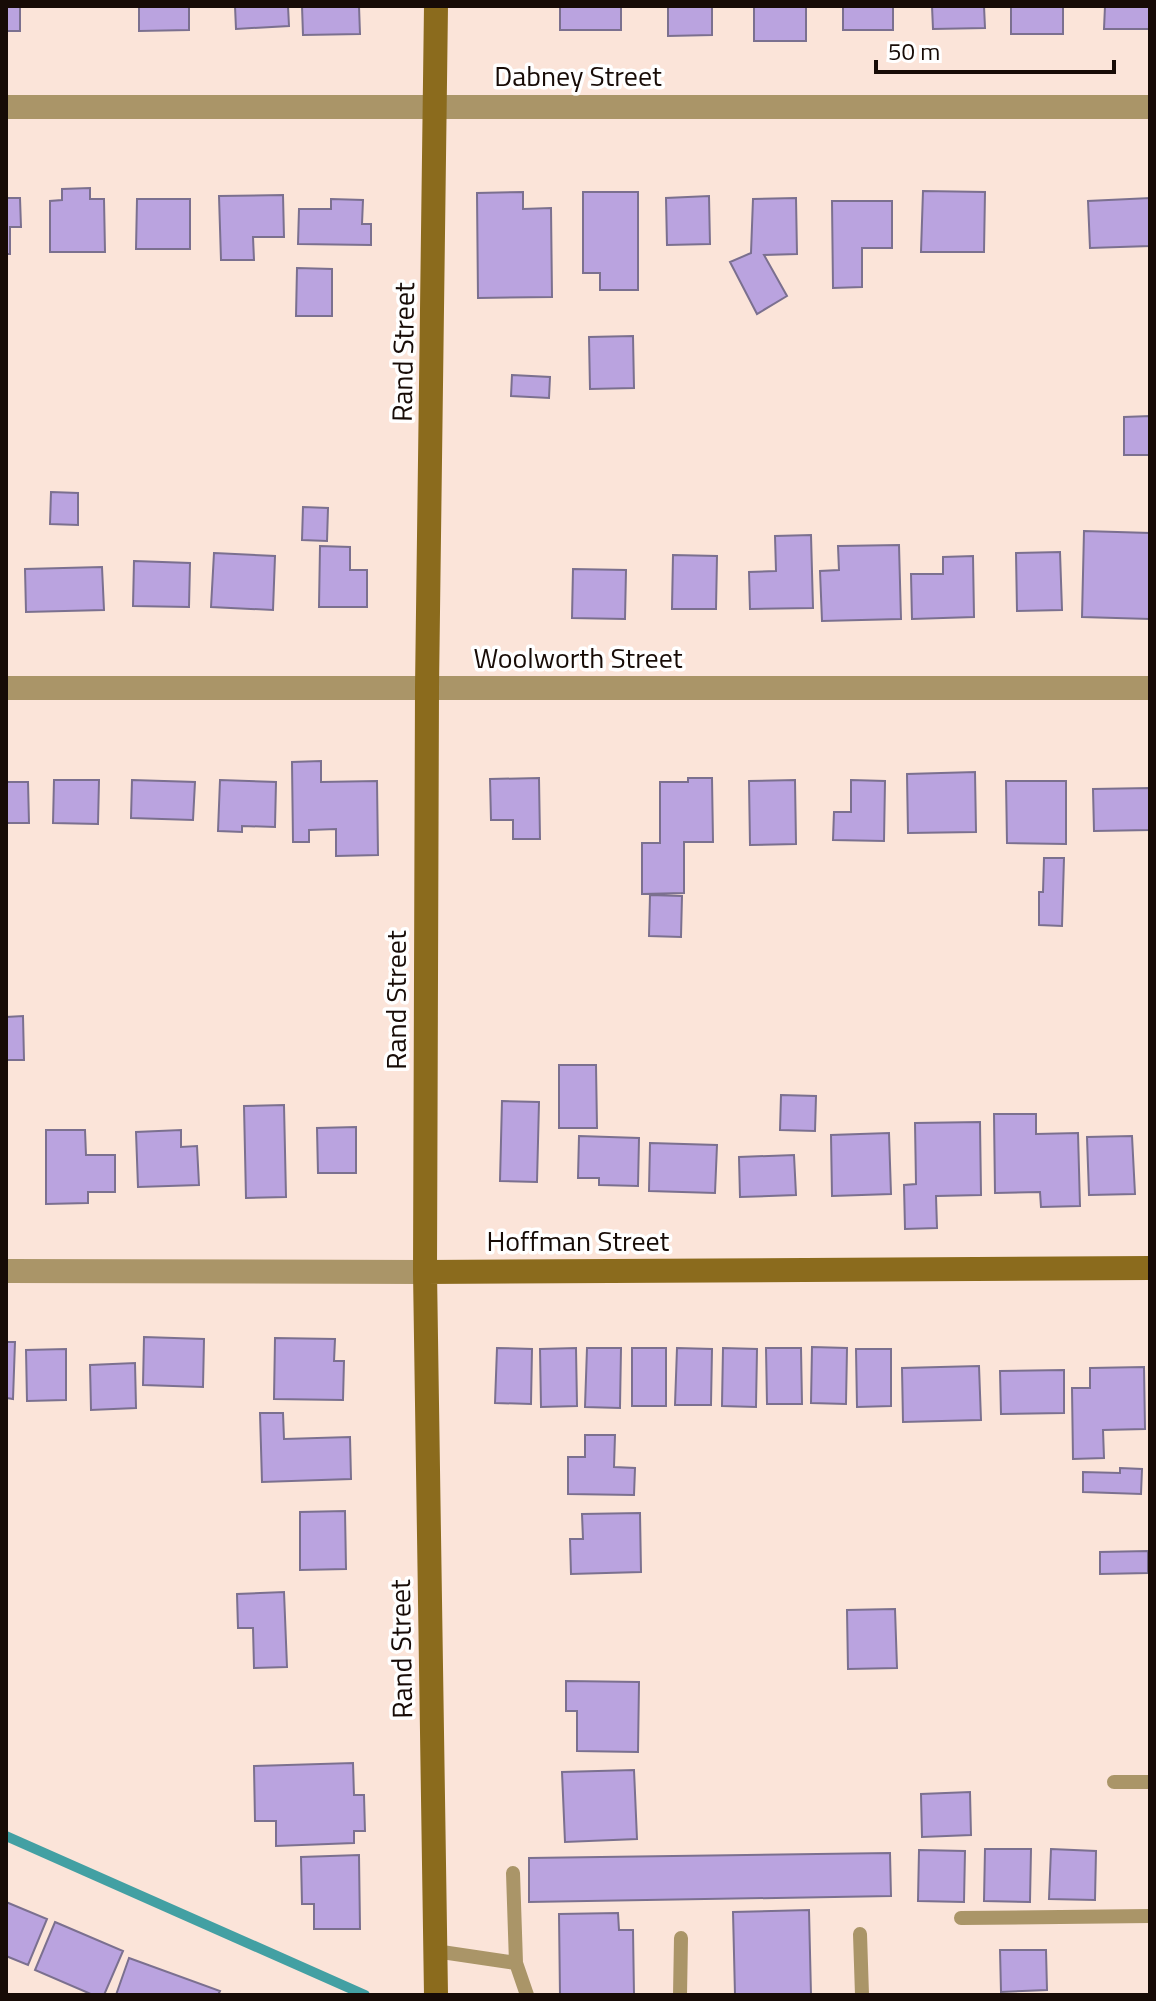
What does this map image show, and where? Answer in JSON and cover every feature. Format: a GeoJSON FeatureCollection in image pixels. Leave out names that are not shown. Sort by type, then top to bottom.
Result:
{"type":"FeatureCollection","features":[{"type":"Feature","properties":{"kind":"street","name":"Rand Street"},"geometry":{"type":"LineString","coordinates":[[436,6],[427,688],[425,1272],[436,1995]]}},
{"type":"Feature","properties":{"kind":"street","name":"Dabney Street"},"geometry":{"type":"LineString","coordinates":[[6,107],[1150,107]]}},
{"type":"Feature","properties":{"kind":"street","name":"Woolworth Street"},"geometry":{"type":"LineString","coordinates":[[6,688],[1150,688]]}},
{"type":"Feature","properties":{"kind":"street","name":"Hoffman Street"},"geometry":{"type":"LineString","coordinates":[[6,1271],[1150,1268]]}},
{"type":"Feature","properties":{"kind":"lane"},"geometry":{"type":"LineString","coordinates":[[1114,1782],[1150,1782]]}},
{"type":"Feature","properties":{"kind":"lane"},"geometry":{"type":"LineString","coordinates":[[513,1873],[516,1963],[527,1995]]}},
{"type":"Feature","properties":{"kind":"lane"},"geometry":{"type":"LineString","coordinates":[[961,1918],[1150,1916]]}},
{"type":"Feature","properties":{"kind":"lane"},"geometry":{"type":"LineString","coordinates":[[860,1934],[862,1995]]}},
{"type":"Feature","properties":{"kind":"lane"},"geometry":{"type":"LineString","coordinates":[[680,1995],[681,1938]]}},
{"type":"Feature","properties":{"kind":"lane"},"geometry":{"type":"LineString","coordinates":[[435,1951],[516,1963]]}},
{"type":"Feature","properties":{"kind":"building"},"geometry":{"type":"Polygon","coordinates":[[[6,6],[20,6],[20,31],[6,31],[6,6]]]}},
{"type":"Feature","properties":{"kind":"building"},"geometry":{"type":"Polygon","coordinates":[[[139,6],[189,6],[189,30],[139,31],[139,6]]]}},
{"type":"Feature","properties":{"kind":"building"},"geometry":{"type":"Polygon","coordinates":[[[235,6],[288,6],[289,26],[236,29],[235,6]]]}},
{"type":"Feature","properties":{"kind":"building"},"geometry":{"type":"Polygon","coordinates":[[[302,6],[359,6],[360,34],[303,35],[302,6]]]}},
{"type":"Feature","properties":{"kind":"building"},"geometry":{"type":"Polygon","coordinates":[[[560,6],[621,6],[621,30],[560,30],[560,6]]]}},
{"type":"Feature","properties":{"kind":"building"},"geometry":{"type":"Polygon","coordinates":[[[668,6],[712,6],[712,35],[668,36],[668,6]]]}},
{"type":"Feature","properties":{"kind":"building"},"geometry":{"type":"Polygon","coordinates":[[[754,6],[806,6],[806,41],[754,41],[754,6]]]}},
{"type":"Feature","properties":{"kind":"building"},"geometry":{"type":"Polygon","coordinates":[[[843,6],[893,6],[893,30],[843,30],[843,6]]]}},
{"type":"Feature","properties":{"kind":"building"},"geometry":{"type":"Polygon","coordinates":[[[932,6],[984,6],[985,28],[933,29],[932,6]]]}},
{"type":"Feature","properties":{"kind":"building"},"geometry":{"type":"Polygon","coordinates":[[[1011,6],[1063,6],[1063,34],[1011,34],[1011,6]]]}},
{"type":"Feature","properties":{"kind":"building"},"geometry":{"type":"Polygon","coordinates":[[[1105,6],[1150,6],[1150,29],[1104,29],[1105,6]]]}},
{"type":"Feature","properties":{"kind":"building"},"geometry":{"type":"Polygon","coordinates":[[[90,188],[90,199],[104,199],[105,252],[50,252],[50,201],[62,200],[62,189],[90,188]]]}},
{"type":"Feature","properties":{"kind":"building"},"geometry":{"type":"Polygon","coordinates":[[[923,191],[985,192],[984,252],[921,252],[923,191]]]}},
{"type":"Feature","properties":{"kind":"building"},"geometry":{"type":"Polygon","coordinates":[[[523,192],[523,209],[551,208],[552,297],[478,298],[477,193],[523,192]]]}},
{"type":"Feature","properties":{"kind":"building"},"geometry":{"type":"Polygon","coordinates":[[[583,192],[638,192],[638,290],[600,290],[600,273],[583,273],[583,192]]]}},
{"type":"Feature","properties":{"kind":"building"},"geometry":{"type":"Polygon","coordinates":[[[283,195],[284,237],[253,237],[254,260],[221,260],[219,196],[283,195]]]}},
{"type":"Feature","properties":{"kind":"building"},"geometry":{"type":"Polygon","coordinates":[[[709,196],[710,244],[667,245],[666,198],[709,196]]]}},
{"type":"Feature","properties":{"kind":"building"},"geometry":{"type":"Polygon","coordinates":[[[6,198],[20,198],[21,227],[10,227],[10,254],[6,254],[6,198]]]}},
{"type":"Feature","properties":{"kind":"building"},"geometry":{"type":"Polygon","coordinates":[[[796,198],[797,254],[764,255],[787,296],[757,314],[730,262],[751,253],[753,199],[796,198]]]}},
{"type":"Feature","properties":{"kind":"building"},"geometry":{"type":"Polygon","coordinates":[[[1150,198],[1150,246],[1090,248],[1088,201],[1150,198]]]}},
{"type":"Feature","properties":{"kind":"building"},"geometry":{"type":"Polygon","coordinates":[[[137,199],[190,199],[190,249],[136,249],[137,199]]]}},
{"type":"Feature","properties":{"kind":"building"},"geometry":{"type":"Polygon","coordinates":[[[331,199],[363,200],[362,224],[371,224],[371,245],[298,244],[299,209],[331,209],[331,199]]]}},
{"type":"Feature","properties":{"kind":"building"},"geometry":{"type":"Polygon","coordinates":[[[832,201],[892,201],[892,248],[862,248],[862,287],[833,288],[832,201]]]}},
{"type":"Feature","properties":{"kind":"building"},"geometry":{"type":"Polygon","coordinates":[[[297,268],[332,269],[332,316],[296,316],[297,268]]]}},
{"type":"Feature","properties":{"kind":"building"},"geometry":{"type":"Polygon","coordinates":[[[633,336],[634,388],[590,389],[589,337],[633,336]]]}},
{"type":"Feature","properties":{"kind":"building"},"geometry":{"type":"Polygon","coordinates":[[[512,375],[550,377],[549,398],[511,396],[512,375]]]}},
{"type":"Feature","properties":{"kind":"building"},"geometry":{"type":"Polygon","coordinates":[[[1150,416],[1150,455],[1124,455],[1124,417],[1150,416]]]}},
{"type":"Feature","properties":{"kind":"building"},"geometry":{"type":"Polygon","coordinates":[[[51,492],[78,493],[78,525],[50,524],[51,492]]]}},
{"type":"Feature","properties":{"kind":"building"},"geometry":{"type":"Polygon","coordinates":[[[303,507],[328,508],[327,541],[302,540],[303,507]]]}},
{"type":"Feature","properties":{"kind":"building"},"geometry":{"type":"Polygon","coordinates":[[[1084,531],[1150,533],[1150,619],[1082,617],[1084,531]]]}},
{"type":"Feature","properties":{"kind":"building"},"geometry":{"type":"Polygon","coordinates":[[[811,535],[813,608],[750,609],[749,572],[776,571],[775,536],[811,535]]]}},
{"type":"Feature","properties":{"kind":"building"},"geometry":{"type":"Polygon","coordinates":[[[899,545],[901,619],[822,621],[820,571],[839,570],[838,546],[899,545]]]}},
{"type":"Feature","properties":{"kind":"building"},"geometry":{"type":"Polygon","coordinates":[[[320,546],[350,547],[350,570],[367,570],[367,607],[319,607],[320,546]]]}},
{"type":"Feature","properties":{"kind":"building"},"geometry":{"type":"Polygon","coordinates":[[[1060,552],[1062,610],[1017,611],[1016,553],[1060,552]]]}},
{"type":"Feature","properties":{"kind":"building"},"geometry":{"type":"Polygon","coordinates":[[[214,553],[275,556],[273,610],[211,607],[214,553]]]}},
{"type":"Feature","properties":{"kind":"building"},"geometry":{"type":"Polygon","coordinates":[[[673,555],[717,556],[716,609],[672,609],[673,555]]]}},
{"type":"Feature","properties":{"kind":"building"},"geometry":{"type":"Polygon","coordinates":[[[973,556],[974,617],[912,619],[911,574],[943,574],[943,557],[973,556]]]}},
{"type":"Feature","properties":{"kind":"building"},"geometry":{"type":"Polygon","coordinates":[[[134,561],[190,563],[189,607],[133,606],[134,561]]]}},
{"type":"Feature","properties":{"kind":"building"},"geometry":{"type":"Polygon","coordinates":[[[102,567],[104,610],[26,612],[25,569],[102,567]]]}},
{"type":"Feature","properties":{"kind":"building"},"geometry":{"type":"Polygon","coordinates":[[[573,569],[626,570],[625,619],[572,618],[573,569]]]}},
{"type":"Feature","properties":{"kind":"building"},"geometry":{"type":"Polygon","coordinates":[[[321,761],[321,782],[377,781],[378,855],[336,856],[336,829],[309,830],[309,842],[293,842],[292,762],[321,761]]]}},
{"type":"Feature","properties":{"kind":"building"},"geometry":{"type":"Polygon","coordinates":[[[975,772],[976,832],[908,833],[907,774],[975,772]]]}},
{"type":"Feature","properties":{"kind":"building"},"geometry":{"type":"Polygon","coordinates":[[[539,778],[540,839],[513,839],[513,820],[491,820],[490,779],[539,778]]]}},
{"type":"Feature","properties":{"kind":"building"},"geometry":{"type":"Polygon","coordinates":[[[688,778],[712,778],[713,842],[684,842],[684,893],[642,894],[642,843],[660,843],[660,782],[688,782],[688,778]]]}},
{"type":"Feature","properties":{"kind":"building"},"geometry":{"type":"Polygon","coordinates":[[[54,780],[99,780],[98,824],[53,823],[54,780]]]}},
{"type":"Feature","properties":{"kind":"building"},"geometry":{"type":"Polygon","coordinates":[[[132,780],[195,782],[193,820],[131,818],[132,780]]]}},
{"type":"Feature","properties":{"kind":"building"},"geometry":{"type":"Polygon","coordinates":[[[220,780],[276,782],[275,827],[242,826],[242,832],[218,831],[220,780]]]}},
{"type":"Feature","properties":{"kind":"building"},"geometry":{"type":"Polygon","coordinates":[[[795,780],[796,844],[750,845],[749,781],[795,780]]]}},
{"type":"Feature","properties":{"kind":"building"},"geometry":{"type":"Polygon","coordinates":[[[851,780],[885,781],[884,841],[833,840],[834,812],[851,812],[851,780]]]}},
{"type":"Feature","properties":{"kind":"building"},"geometry":{"type":"Polygon","coordinates":[[[1006,781],[1066,781],[1066,844],[1007,843],[1006,781]]]}},
{"type":"Feature","properties":{"kind":"building"},"geometry":{"type":"Polygon","coordinates":[[[6,782],[28,782],[29,823],[6,823],[6,782]]]}},
{"type":"Feature","properties":{"kind":"building"},"geometry":{"type":"Polygon","coordinates":[[[1150,788],[1150,830],[1094,831],[1093,789],[1150,788]]]}},
{"type":"Feature","properties":{"kind":"building"},"geometry":{"type":"Polygon","coordinates":[[[1044,858],[1064,858],[1062,926],[1039,925],[1039,892],[1043,892],[1044,858]]]}},
{"type":"Feature","properties":{"kind":"building"},"geometry":{"type":"Polygon","coordinates":[[[650,895],[682,896],[681,937],[649,936],[650,895]]]}},
{"type":"Feature","properties":{"kind":"building"},"geometry":{"type":"Polygon","coordinates":[[[23,1016],[24,1060],[6,1060],[6,1017],[23,1016]]]}},
{"type":"Feature","properties":{"kind":"building"},"geometry":{"type":"Polygon","coordinates":[[[559,1065],[596,1065],[597,1128],[559,1128],[559,1065]]]}},
{"type":"Feature","properties":{"kind":"building"},"geometry":{"type":"Polygon","coordinates":[[[781,1095],[816,1096],[815,1131],[780,1130],[781,1095]]]}},
{"type":"Feature","properties":{"kind":"building"},"geometry":{"type":"Polygon","coordinates":[[[502,1101],[539,1102],[537,1182],[500,1181],[502,1101]]]}},
{"type":"Feature","properties":{"kind":"building"},"geometry":{"type":"Polygon","coordinates":[[[284,1105],[286,1197],[246,1198],[244,1106],[284,1105]]]}},
{"type":"Feature","properties":{"kind":"building"},"geometry":{"type":"Polygon","coordinates":[[[994,1114],[1036,1114],[1036,1134],[1078,1133],[1080,1206],[1041,1207],[1040,1192],[995,1193],[994,1114]]]}},
{"type":"Feature","properties":{"kind":"building"},"geometry":{"type":"Polygon","coordinates":[[[980,1122],[981,1195],[936,1196],[937,1228],[905,1229],[904,1185],[916,1184],[915,1123],[980,1122]]]}},
{"type":"Feature","properties":{"kind":"building"},"geometry":{"type":"Polygon","coordinates":[[[356,1127],[356,1173],[318,1173],[317,1128],[356,1127]]]}},
{"type":"Feature","properties":{"kind":"building"},"geometry":{"type":"Polygon","coordinates":[[[46,1130],[85,1130],[86,1155],[115,1155],[115,1192],[88,1192],[88,1203],[46,1204],[46,1130]]]}},
{"type":"Feature","properties":{"kind":"building"},"geometry":{"type":"Polygon","coordinates":[[[181,1130],[181,1147],[197,1146],[199,1185],[138,1187],[136,1132],[181,1130]]]}},
{"type":"Feature","properties":{"kind":"building"},"geometry":{"type":"Polygon","coordinates":[[[889,1133],[891,1194],[832,1196],[831,1135],[889,1133]]]}},
{"type":"Feature","properties":{"kind":"building"},"geometry":{"type":"Polygon","coordinates":[[[579,1136],[639,1138],[638,1186],[599,1185],[599,1178],[578,1178],[579,1136]]]}},
{"type":"Feature","properties":{"kind":"building"},"geometry":{"type":"Polygon","coordinates":[[[1132,1136],[1135,1194],[1089,1195],[1087,1137],[1132,1136]]]}},
{"type":"Feature","properties":{"kind":"building"},"geometry":{"type":"Polygon","coordinates":[[[650,1143],[717,1145],[715,1193],[649,1191],[650,1143]]]}},
{"type":"Feature","properties":{"kind":"building"},"geometry":{"type":"Polygon","coordinates":[[[794,1155],[796,1195],[740,1197],[739,1157],[794,1155]]]}},
{"type":"Feature","properties":{"kind":"building"},"geometry":{"type":"Polygon","coordinates":[[[144,1337],[204,1339],[203,1387],[143,1385],[144,1337]]]}},
{"type":"Feature","properties":{"kind":"building"},"geometry":{"type":"Polygon","coordinates":[[[275,1338],[335,1339],[334,1361],[344,1361],[343,1400],[274,1399],[275,1338]]]}},
{"type":"Feature","properties":{"kind":"building"},"geometry":{"type":"Polygon","coordinates":[[[6,1342],[15,1342],[13,1399],[6,1398],[6,1342]]]}},
{"type":"Feature","properties":{"kind":"building"},"geometry":{"type":"Polygon","coordinates":[[[812,1347],[847,1348],[846,1404],[811,1403],[812,1347]]]}},
{"type":"Feature","properties":{"kind":"building"},"geometry":{"type":"Polygon","coordinates":[[[497,1348],[532,1349],[531,1404],[495,1403],[497,1348]]]}},
{"type":"Feature","properties":{"kind":"building"},"geometry":{"type":"Polygon","coordinates":[[[576,1348],[577,1406],[541,1407],[540,1349],[576,1348]]]}},
{"type":"Feature","properties":{"kind":"building"},"geometry":{"type":"Polygon","coordinates":[[[587,1348],[621,1348],[620,1408],[585,1407],[587,1348]]]}},
{"type":"Feature","properties":{"kind":"building"},"geometry":{"type":"Polygon","coordinates":[[[632,1348],[666,1348],[666,1406],[632,1406],[632,1348]]]}},
{"type":"Feature","properties":{"kind":"building"},"geometry":{"type":"Polygon","coordinates":[[[677,1348],[712,1349],[711,1405],[675,1405],[677,1348]]]}},
{"type":"Feature","properties":{"kind":"building"},"geometry":{"type":"Polygon","coordinates":[[[723,1348],[757,1349],[756,1407],[722,1406],[723,1348]]]}},
{"type":"Feature","properties":{"kind":"building"},"geometry":{"type":"Polygon","coordinates":[[[766,1348],[801,1348],[802,1404],[767,1404],[766,1348]]]}},
{"type":"Feature","properties":{"kind":"building"},"geometry":{"type":"Polygon","coordinates":[[[66,1349],[66,1400],[27,1401],[26,1350],[66,1349]]]}},
{"type":"Feature","properties":{"kind":"building"},"geometry":{"type":"Polygon","coordinates":[[[856,1349],[891,1349],[891,1406],[857,1407],[856,1349]]]}},
{"type":"Feature","properties":{"kind":"building"},"geometry":{"type":"Polygon","coordinates":[[[135,1363],[136,1408],[91,1410],[90,1365],[135,1363]]]}},
{"type":"Feature","properties":{"kind":"building"},"geometry":{"type":"Polygon","coordinates":[[[979,1366],[981,1420],[903,1422],[902,1368],[979,1366]]]}},
{"type":"Feature","properties":{"kind":"building"},"geometry":{"type":"Polygon","coordinates":[[[1144,1367],[1145,1429],[1103,1430],[1104,1458],[1073,1459],[1072,1388],[1090,1388],[1090,1368],[1144,1367]]]}},
{"type":"Feature","properties":{"kind":"building"},"geometry":{"type":"Polygon","coordinates":[[[1064,1370],[1064,1413],[1001,1414],[1000,1371],[1064,1370]]]}},
{"type":"Feature","properties":{"kind":"building"},"geometry":{"type":"Polygon","coordinates":[[[260,1413],[283,1413],[284,1439],[350,1437],[351,1479],[262,1482],[260,1413]]]}},
{"type":"Feature","properties":{"kind":"building"},"geometry":{"type":"Polygon","coordinates":[[[585,1435],[615,1435],[614,1467],[635,1468],[634,1495],[568,1494],[568,1457],[585,1457],[585,1435]]]}},
{"type":"Feature","properties":{"kind":"building"},"geometry":{"type":"Polygon","coordinates":[[[1120,1468],[1142,1469],[1141,1494],[1083,1492],[1083,1472],[1120,1473],[1120,1468]]]}},
{"type":"Feature","properties":{"kind":"building"},"geometry":{"type":"Polygon","coordinates":[[[345,1511],[346,1569],[300,1570],[300,1512],[345,1511]]]}},
{"type":"Feature","properties":{"kind":"building"},"geometry":{"type":"Polygon","coordinates":[[[640,1513],[641,1572],[571,1574],[570,1539],[583,1539],[582,1514],[640,1513]]]}},
{"type":"Feature","properties":{"kind":"building"},"geometry":{"type":"Polygon","coordinates":[[[1148,1551],[1148,1573],[1100,1574],[1100,1552],[1148,1551]]]}},
{"type":"Feature","properties":{"kind":"building"},"geometry":{"type":"Polygon","coordinates":[[[284,1592],[287,1667],[254,1668],[253,1628],[238,1628],[237,1594],[284,1592]]]}},
{"type":"Feature","properties":{"kind":"building"},"geometry":{"type":"Polygon","coordinates":[[[895,1609],[897,1668],[848,1669],[847,1610],[895,1609]]]}},
{"type":"Feature","properties":{"kind":"building"},"geometry":{"type":"Polygon","coordinates":[[[566,1681],[639,1682],[638,1752],[577,1751],[577,1711],[566,1711],[566,1681]]]}},
{"type":"Feature","properties":{"kind":"building"},"geometry":{"type":"Polygon","coordinates":[[[353,1763],[354,1795],[364,1795],[365,1831],[354,1831],[354,1843],[276,1846],[276,1821],[255,1821],[254,1766],[353,1763]]]}},
{"type":"Feature","properties":{"kind":"building"},"geometry":{"type":"Polygon","coordinates":[[[634,1770],[637,1839],[565,1842],[562,1772],[634,1770]]]}},
{"type":"Feature","properties":{"kind":"building"},"geometry":{"type":"Polygon","coordinates":[[[970,1792],[971,1835],[922,1837],[921,1794],[970,1792]]]}},
{"type":"Feature","properties":{"kind":"building"},"geometry":{"type":"Polygon","coordinates":[[[985,1849],[1031,1849],[1030,1902],[984,1901],[985,1849]]]}},
{"type":"Feature","properties":{"kind":"building"},"geometry":{"type":"Polygon","coordinates":[[[1051,1849],[1096,1851],[1095,1900],[1049,1899],[1051,1849]]]}},
{"type":"Feature","properties":{"kind":"building"},"geometry":{"type":"Polygon","coordinates":[[[919,1850],[965,1851],[964,1902],[918,1901],[919,1850]]]}},
{"type":"Feature","properties":{"kind":"building"},"geometry":{"type":"Polygon","coordinates":[[[890,1853],[891,1896],[529,1902],[529,1858],[890,1853]]]}},
{"type":"Feature","properties":{"kind":"building"},"geometry":{"type":"Polygon","coordinates":[[[359,1855],[360,1929],[314,1929],[314,1904],[302,1904],[301,1857],[359,1855]]]}},
{"type":"Feature","properties":{"kind":"building"},"geometry":{"type":"Polygon","coordinates":[[[6,1902],[47,1919],[28,1965],[6,1956],[6,1902]]]}},
{"type":"Feature","properties":{"kind":"building"},"geometry":{"type":"Polygon","coordinates":[[[809,1910],[811,1995],[735,1995],[733,1912],[809,1910]]]}},
{"type":"Feature","properties":{"kind":"building"},"geometry":{"type":"Polygon","coordinates":[[[618,1913],[619,1930],[633,1930],[634,1995],[560,1995],[559,1914],[618,1913]]]}},
{"type":"Feature","properties":{"kind":"building"},"geometry":{"type":"Polygon","coordinates":[[[55,1922],[123,1951],[104,1995],[93,1995],[35,1970],[55,1922]]]}},
{"type":"Feature","properties":{"kind":"building"},"geometry":{"type":"Polygon","coordinates":[[[1000,1950],[1046,1950],[1047,1990],[1001,1992],[1000,1950]]]}},
{"type":"Feature","properties":{"kind":"building"},"geometry":{"type":"Polygon","coordinates":[[[129,1958],[220,1991],[218,1995],[116,1995],[129,1958]]]}},
{"type":"Feature","properties":{"kind":"waterway"},"geometry":{"type":"LineString","coordinates":[[6,1836],[365,1995]]}}]}
